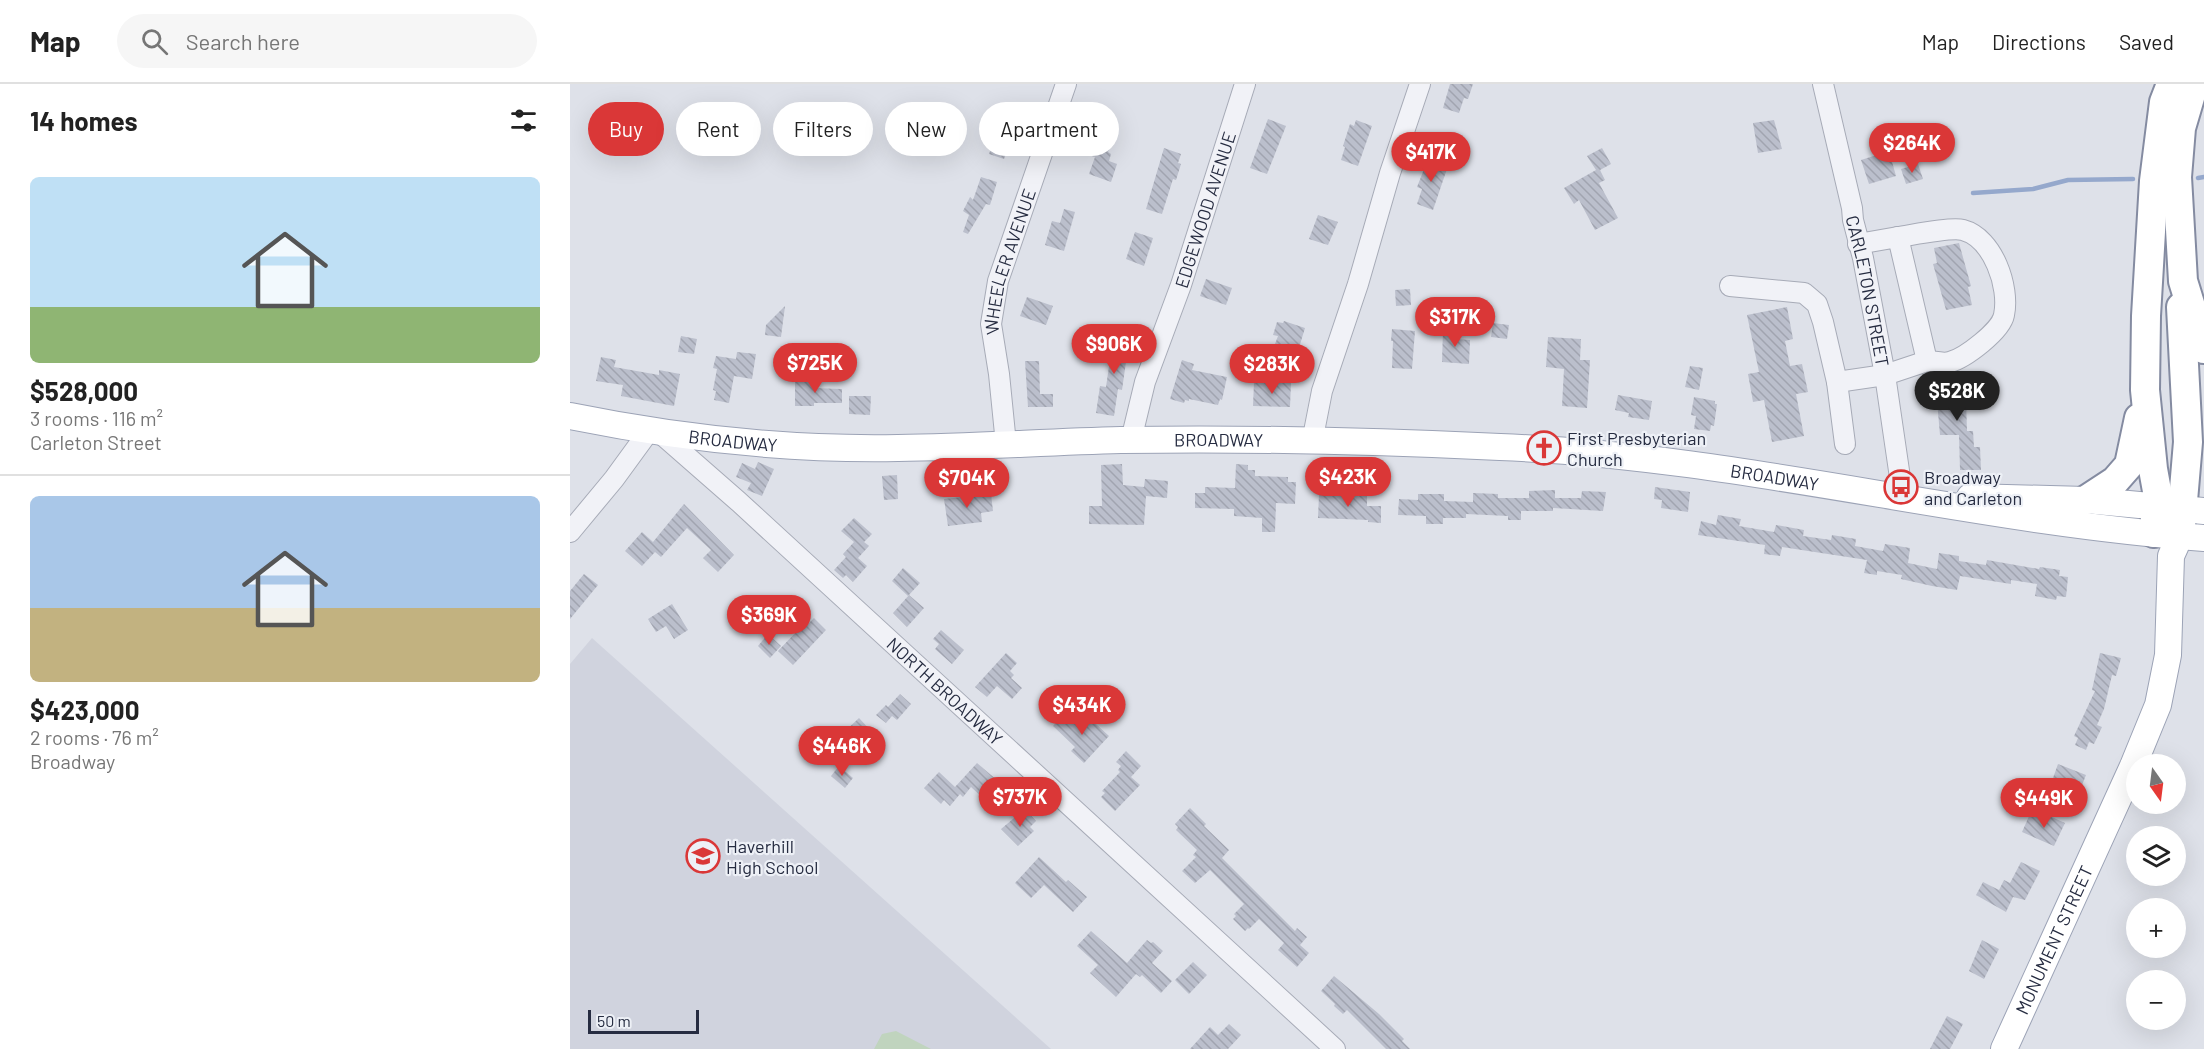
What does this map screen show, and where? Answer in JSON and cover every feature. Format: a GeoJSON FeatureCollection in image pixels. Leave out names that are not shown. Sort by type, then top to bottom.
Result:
{"type":"FeatureCollection","features":[{"type":"Feature","properties":{"kind":"highway"},"geometry":{"type":"LineString","coordinates":[[2086,500],[2115,481],[2129,465],[2145,390],[2146,316],[2154,187],[2164,102],[2171,84]]}},
{"type":"Feature","properties":{"kind":"highway"},"geometry":{"type":"LineString","coordinates":[[2179,527],[2188,442],[2176,177],[2181,128],[2194,84]]}},
{"type":"Feature","properties":{"kind":"highway"},"geometry":{"type":"LineString","coordinates":[[2182,281],[2204,349]]}},
{"type":"Feature","properties":{"kind":"highway"},"geometry":{"type":"LineString","coordinates":[[2145,390],[2179,527]]}},
{"type":"Feature","properties":{"kind":"main road","name":"BROADWAY"},"geometry":{"type":"LineString","coordinates":[[570,416],[654,432],[792,446],[897,448],[1131,440],[1504,447],[1598,453],[1676,461],[2049,522],[2179,527]]}},
{"type":"Feature","properties":{"kind":"main road","name":"BROADWAY"},"geometry":{"type":"LineString","coordinates":[[1904,498],[1998,496],[2086,500],[2179,527]]}},
{"type":"Feature","properties":{"kind":"main road","name":"MONUMENT STREET"},"geometry":{"type":"LineString","coordinates":[[2004,1049],[2133,766],[2158,705],[2168,655],[2179,527]]}},
{"type":"Feature","properties":{"kind":"street","name":"WHEELER AVENUE"},"geometry":{"type":"LineString","coordinates":[[1006,444],[991,324],[998,281],[1066,84]]}},
{"type":"Feature","properties":{"kind":"street","name":"EDGEWOOD AVENUE"},"geometry":{"type":"LineString","coordinates":[[1131,440],[1145,382],[1180,285],[1245,84]]}},
{"type":"Feature","properties":{"kind":"street"},"geometry":{"type":"LineString","coordinates":[[1312,442],[1322,390],[1358,284],[1390,173],[1420,84]]}},
{"type":"Feature","properties":{"kind":"street","name":"CARLETON STREET"},"geometry":{"type":"LineString","coordinates":[[1823,84],[1863,258],[1885,375],[1904,498]]}},
{"type":"Feature","properties":{"kind":"street"},"geometry":{"type":"LineString","coordinates":[[1837,382],[1885,375],[1927,361],[1949,362],[1985,342],[2004,317],[2004,288],[1997,263],[1980,240],[1962,229],[1858,244]]}},
{"type":"Feature","properties":{"kind":"street"},"geometry":{"type":"LineString","coordinates":[[1898,237],[1927,361]]}},
{"type":"Feature","properties":{"kind":"street"},"geometry":{"type":"LineString","coordinates":[[1730,286],[1804,293],[1816,304],[1823,322],[1837,382],[1845,444]]}},
{"type":"Feature","properties":{"kind":"street"},"geometry":{"type":"LineString","coordinates":[[570,532],[654,432]]}},
{"type":"Feature","properties":{"kind":"street","name":"NORTH BROADWAY"},"geometry":{"type":"LineString","coordinates":[[654,432],[746,508],[1335,1049]]}},
{"type":"Feature","properties":{"kind":"shaded area","name":"Haverhill High School"},"geometry":{"type":"Polygon","coordinates":[[[592,638],[1051,1049],[570,1049],[570,664],[592,638]]]}},
{"type":"Feature","properties":{"kind":"green space"},"geometry":{"type":"Polygon","coordinates":[[[896,1031],[931,1049],[874,1049],[882,1034],[896,1031]]]}},
{"type":"Feature","properties":{"kind":"building"},"geometry":{"type":"Polygon","coordinates":[[[1450,84],[1473,84],[1468,99],[1464,98],[1459,113],[1443,108],[1450,84]]]}},
{"type":"Feature","properties":{"kind":"building"},"geometry":{"type":"Polygon","coordinates":[[[1268,119],[1286,126],[1267,174],[1250,168],[1268,119]]]}},
{"type":"Feature","properties":{"kind":"building"},"geometry":{"type":"Polygon","coordinates":[[[1356,120],[1372,126],[1358,166],[1341,160],[1350,124],[1354,126],[1356,120]]]}},
{"type":"Feature","properties":{"kind":"building"},"geometry":{"type":"Polygon","coordinates":[[[1774,120],[1782,149],[1758,153],[1753,123],[1774,120]]]}},
{"type":"Feature","properties":{"kind":"building"},"geometry":{"type":"Polygon","coordinates":[[[1164,148],[1181,154],[1178,163],[1181,164],[1176,180],[1173,179],[1162,214],[1146,209],[1164,148]]]}},
{"type":"Feature","properties":{"kind":"building"},"geometry":{"type":"Polygon","coordinates":[[[1602,148],[1611,164],[1600,170],[1605,180],[1599,183],[1618,218],[1595,230],[1579,200],[1574,204],[1564,188],[1596,170],[1587,156],[1602,148]]]}},
{"type":"Feature","properties":{"kind":"building"},"geometry":{"type":"Polygon","coordinates":[[[1889,151],[1896,176],[1869,184],[1861,160],[1889,151]]]}},
{"type":"Feature","properties":{"kind":"building"},"geometry":{"type":"Polygon","coordinates":[[[1092,156],[1110,156],[1109,161],[1117,164],[1111,182],[1089,174],[1095,157],[1092,156]]]}},
{"type":"Feature","properties":{"kind":"building"},"geometry":{"type":"Polygon","coordinates":[[[1428,159],[1448,166],[1433,210],[1417,204],[1422,189],[1417,187],[1428,159]]]}},
{"type":"Feature","properties":{"kind":"building"},"geometry":{"type":"Polygon","coordinates":[[[1918,164],[1923,179],[1906,184],[1901,169],[1918,164]]]}},
{"type":"Feature","properties":{"kind":"building"},"geometry":{"type":"Polygon","coordinates":[[[981,177],[997,182],[990,205],[986,204],[968,234],[963,232],[969,215],[963,211],[970,197],[973,200],[981,177]]]}},
{"type":"Feature","properties":{"kind":"building"},"geometry":{"type":"Polygon","coordinates":[[[1064,209],[1075,212],[1064,251],[1045,245],[1052,221],[1060,223],[1064,209]]]}},
{"type":"Feature","properties":{"kind":"building"},"geometry":{"type":"Polygon","coordinates":[[[1318,215],[1338,222],[1328,245],[1309,239],[1318,215]]]}},
{"type":"Feature","properties":{"kind":"building"},"geometry":{"type":"Polygon","coordinates":[[[1135,232],[1153,238],[1144,266],[1126,259],[1135,232]]]}},
{"type":"Feature","properties":{"kind":"building"},"geometry":{"type":"Polygon","coordinates":[[[1959,243],[1971,286],[1968,287],[1972,305],[1946,310],[1933,264],[1937,263],[1934,248],[1959,243]]]}},
{"type":"Feature","properties":{"kind":"building"},"geometry":{"type":"Polygon","coordinates":[[[1206,279],[1232,288],[1226,305],[1200,296],[1206,279]]]}},
{"type":"Feature","properties":{"kind":"building"},"geometry":{"type":"Polygon","coordinates":[[[1410,289],[1411,305],[1396,306],[1395,290],[1410,289]]]}},
{"type":"Feature","properties":{"kind":"building"},"geometry":{"type":"Polygon","coordinates":[[[1027,297],[1053,306],[1046,325],[1020,316],[1027,297]]]}},
{"type":"Feature","properties":{"kind":"building"},"geometry":{"type":"Polygon","coordinates":[[[785,306],[781,337],[765,335],[766,325],[785,306]]]}},
{"type":"Feature","properties":{"kind":"building"},"geometry":{"type":"Polygon","coordinates":[[[1787,307],[1793,339],[1785,341],[1790,366],[1802,364],[1808,392],[1796,394],[1804,436],[1772,442],[1764,400],[1753,402],[1748,374],[1759,372],[1747,315],[1787,307]]]}},
{"type":"Feature","properties":{"kind":"building"},"geometry":{"type":"Polygon","coordinates":[[[1284,321],[1305,328],[1298,351],[1275,344],[1278,336],[1273,335],[1277,322],[1283,323],[1284,321]]]}},
{"type":"Feature","properties":{"kind":"building"},"geometry":{"type":"Polygon","coordinates":[[[1493,323],[1509,325],[1507,339],[1491,337],[1493,323]]]}},
{"type":"Feature","properties":{"kind":"building"},"geometry":{"type":"Polygon","coordinates":[[[1118,326],[1129,330],[1121,354],[1127,355],[1122,390],[1118,389],[1114,416],[1096,413],[1100,386],[1106,387],[1112,346],[1118,326]]]}},
{"type":"Feature","properties":{"kind":"building"},"geometry":{"type":"Polygon","coordinates":[[[1392,329],[1415,331],[1412,369],[1392,368],[1392,329]]]}},
{"type":"Feature","properties":{"kind":"building"},"geometry":{"type":"Polygon","coordinates":[[[1443,330],[1457,330],[1456,339],[1470,340],[1469,364],[1442,362],[1443,330]]]}},
{"type":"Feature","properties":{"kind":"building"},"geometry":{"type":"Polygon","coordinates":[[[681,336],[697,339],[694,354],[678,352],[681,336]]]}},
{"type":"Feature","properties":{"kind":"building"},"geometry":{"type":"Polygon","coordinates":[[[1548,337],[1581,339],[1580,360],[1590,360],[1587,408],[1562,406],[1564,369],[1546,367],[1548,337]]]}},
{"type":"Feature","properties":{"kind":"building"},"geometry":{"type":"Polygon","coordinates":[[[737,352],[756,354],[752,379],[734,376],[729,403],[714,400],[716,391],[713,390],[717,369],[713,368],[716,356],[736,359],[737,352]]]}},
{"type":"Feature","properties":{"kind":"building"},"geometry":{"type":"Polygon","coordinates":[[[601,357],[616,360],[614,367],[659,375],[659,370],[680,374],[674,406],[621,396],[623,385],[596,381],[601,357]]]}},
{"type":"Feature","properties":{"kind":"building"},"geometry":{"type":"Polygon","coordinates":[[[1182,360],[1194,364],[1192,370],[1227,377],[1222,400],[1220,399],[1218,405],[1189,399],[1184,403],[1170,399],[1182,360]]]}},
{"type":"Feature","properties":{"kind":"building"},"geometry":{"type":"Polygon","coordinates":[[[1025,361],[1039,361],[1040,394],[1053,394],[1053,407],[1028,407],[1025,361]]]}},
{"type":"Feature","properties":{"kind":"building"},"geometry":{"type":"Polygon","coordinates":[[[1690,366],[1703,368],[1699,390],[1685,387],[1690,366]]]}},
{"type":"Feature","properties":{"kind":"building"},"geometry":{"type":"Polygon","coordinates":[[[1962,378],[1964,398],[1966,398],[1967,431],[1973,431],[1974,447],[1980,447],[1981,470],[1960,470],[1959,435],[1940,435],[1936,390],[1939,390],[1938,380],[1962,378]]]}},
{"type":"Feature","properties":{"kind":"building"},"geometry":{"type":"Polygon","coordinates":[[[813,379],[813,388],[842,389],[842,403],[795,406],[795,380],[813,379]]]}},
{"type":"Feature","properties":{"kind":"building"},"geometry":{"type":"Polygon","coordinates":[[[1254,382],[1291,383],[1290,407],[1253,406],[1254,382]]]}},
{"type":"Feature","properties":{"kind":"building"},"geometry":{"type":"Polygon","coordinates":[[[1618,395],[1652,401],[1649,420],[1628,417],[1629,413],[1615,410],[1618,395]]]}},
{"type":"Feature","properties":{"kind":"building"},"geometry":{"type":"Polygon","coordinates":[[[849,396],[871,396],[870,415],[849,414],[849,396]]]}},
{"type":"Feature","properties":{"kind":"building"},"geometry":{"type":"Polygon","coordinates":[[[1694,397],[1715,401],[1717,404],[1714,426],[1711,425],[1710,431],[1694,429],[1696,416],[1691,415],[1694,397]]]}},
{"type":"Feature","properties":{"kind":"building"},"geometry":{"type":"Polygon","coordinates":[[[758,462],[774,469],[762,496],[747,490],[751,483],[736,477],[742,463],[755,469],[758,462]]]}},
{"type":"Feature","properties":{"kind":"building"},"geometry":{"type":"Polygon","coordinates":[[[1122,464],[1123,485],[1144,487],[1145,479],[1168,481],[1167,498],[1146,496],[1144,525],[1089,524],[1089,506],[1102,506],[1101,465],[1122,464]]]}},
{"type":"Feature","properties":{"kind":"building"},"geometry":{"type":"Polygon","coordinates":[[[1236,464],[1248,465],[1248,470],[1255,470],[1255,476],[1288,477],[1288,482],[1296,482],[1295,504],[1276,503],[1275,532],[1262,532],[1262,518],[1234,516],[1234,509],[1195,508],[1195,493],[1205,493],[1205,487],[1235,488],[1236,464]]]}},
{"type":"Feature","properties":{"kind":"building"},"geometry":{"type":"Polygon","coordinates":[[[897,475],[898,499],[884,500],[882,476],[897,475]]]}},
{"type":"Feature","properties":{"kind":"building"},"geometry":{"type":"Polygon","coordinates":[[[1655,487],[1690,492],[1688,512],[1661,508],[1662,500],[1654,499],[1655,487]]]}},
{"type":"Feature","properties":{"kind":"building"},"geometry":{"type":"Polygon","coordinates":[[[1555,490],[1555,498],[1581,498],[1582,491],[1606,492],[1603,511],[1553,508],[1553,511],[1521,511],[1521,520],[1508,520],[1508,516],[1466,514],[1466,518],[1443,518],[1443,524],[1426,524],[1426,516],[1398,515],[1399,499],[1418,500],[1418,494],[1444,494],[1444,501],[1473,502],[1473,493],[1498,494],[1498,498],[1529,498],[1529,491],[1555,490]]]}},
{"type":"Feature","properties":{"kind":"building"},"geometry":{"type":"Polygon","coordinates":[[[991,494],[993,511],[981,513],[982,522],[948,526],[944,499],[991,494]]]}},
{"type":"Feature","properties":{"kind":"building"},"geometry":{"type":"Polygon","coordinates":[[[1319,494],[1367,496],[1367,506],[1381,506],[1381,523],[1368,522],[1368,520],[1318,518],[1319,494]]]}},
{"type":"Feature","properties":{"kind":"building"},"geometry":{"type":"Polygon","coordinates":[[[684,504],[734,555],[718,572],[703,558],[711,550],[687,528],[661,557],[655,552],[642,566],[625,551],[642,532],[653,542],[684,504]]]}},
{"type":"Feature","properties":{"kind":"building"},"geometry":{"type":"Polygon","coordinates":[[[1718,515],[1741,519],[1739,526],[1774,532],[1776,525],[1804,530],[1803,536],[1831,540],[1832,535],[1856,539],[1855,546],[1883,551],[1885,544],[1910,548],[1908,563],[1937,569],[1939,553],[1959,556],[1959,561],[1986,565],[1987,560],[2039,569],[2040,567],[2060,570],[2059,576],[2068,577],[2066,597],[2057,596],[2056,600],[2035,596],[2037,584],[2011,580],[2011,584],[1960,576],[1957,590],[1932,586],[1901,579],[1902,575],[1877,571],[1877,575],[1864,573],[1867,560],[1782,547],[1780,556],[1764,554],[1765,545],[1698,535],[1701,521],[1716,525],[1718,515]]]}},
{"type":"Feature","properties":{"kind":"building"},"geometry":{"type":"Polygon","coordinates":[[[854,518],[872,534],[864,542],[869,546],[858,558],[867,566],[853,582],[846,575],[843,578],[834,570],[846,557],[843,554],[854,542],[841,531],[854,518]]]}},
{"type":"Feature","properties":{"kind":"building"},"geometry":{"type":"Polygon","coordinates":[[[903,568],[920,583],[908,596],[892,581],[903,568]]]}},
{"type":"Feature","properties":{"kind":"building"},"geometry":{"type":"Polygon","coordinates":[[[584,574],[598,585],[570,619],[570,591],[584,574]]]}},
{"type":"Feature","properties":{"kind":"building"},"geometry":{"type":"Polygon","coordinates":[[[909,595],[924,608],[907,627],[893,613],[909,595]]]}},
{"type":"Feature","properties":{"kind":"building"},"geometry":{"type":"Polygon","coordinates":[[[672,604],[688,630],[674,639],[666,626],[656,632],[648,619],[672,604]]]}},
{"type":"Feature","properties":{"kind":"building"},"geometry":{"type":"Polygon","coordinates":[[[814,618],[826,630],[793,665],[778,651],[798,630],[800,632],[814,618]]]}},
{"type":"Feature","properties":{"kind":"building"},"geometry":{"type":"Polygon","coordinates":[[[941,630],[964,650],[952,664],[935,649],[939,644],[933,639],[941,630]]]}},
{"type":"Feature","properties":{"kind":"building"},"geometry":{"type":"Polygon","coordinates":[[[768,634],[781,646],[770,658],[758,646],[768,634]]]}},
{"type":"Feature","properties":{"kind":"building"},"geometry":{"type":"Polygon","coordinates":[[[1006,653],[1017,663],[1010,671],[1014,675],[1011,678],[1022,688],[1012,699],[997,686],[987,697],[975,687],[1006,653]]]}},
{"type":"Feature","properties":{"kind":"building"},"geometry":{"type":"Polygon","coordinates":[[[2100,653],[2121,658],[2116,676],[2112,675],[2104,709],[2097,725],[2102,727],[2094,744],[2089,742],[2086,750],[2075,745],[2078,738],[2074,736],[2095,691],[2092,690],[2100,653]]]}},
{"type":"Feature","properties":{"kind":"building"},"geometry":{"type":"Polygon","coordinates":[[[900,694],[911,704],[897,720],[892,716],[886,723],[876,715],[886,705],[888,707],[900,694]]]}},
{"type":"Feature","properties":{"kind":"building"},"geometry":{"type":"Polygon","coordinates":[[[1065,713],[1077,724],[1086,715],[1109,736],[1084,763],[1071,751],[1075,747],[1053,726],[1065,713]]]}},
{"type":"Feature","properties":{"kind":"building"},"geometry":{"type":"Polygon","coordinates":[[[859,718],[871,731],[853,748],[841,735],[859,718]]]}},
{"type":"Feature","properties":{"kind":"building"},"geometry":{"type":"Polygon","coordinates":[[[1126,751],[1141,766],[1131,777],[1140,785],[1115,811],[1101,797],[1105,793],[1102,791],[1120,772],[1118,770],[1121,766],[1116,762],[1126,751]]]}},
{"type":"Feature","properties":{"kind":"building"},"geometry":{"type":"Polygon","coordinates":[[[977,763],[998,781],[983,798],[971,787],[963,797],[960,794],[950,806],[944,800],[941,804],[924,788],[939,772],[955,787],[977,763]]]}},
{"type":"Feature","properties":{"kind":"building"},"geometry":{"type":"Polygon","coordinates":[[[2058,764],[2086,775],[2077,798],[2057,790],[2061,781],[2053,778],[2058,764]]]}},
{"type":"Feature","properties":{"kind":"building"},"geometry":{"type":"Polygon","coordinates":[[[839,766],[853,778],[845,788],[831,776],[839,766]]]}},
{"type":"Feature","properties":{"kind":"building"},"geometry":{"type":"Polygon","coordinates":[[[1190,808],[1206,824],[1204,826],[1229,850],[1222,858],[1295,931],[1297,928],[1307,937],[1300,945],[1309,953],[1297,967],[1278,950],[1284,943],[1259,919],[1245,931],[1233,919],[1236,916],[1234,914],[1244,904],[1210,870],[1195,883],[1182,871],[1196,857],[1193,855],[1197,850],[1176,830],[1178,827],[1175,824],[1190,808]]]}},
{"type":"Feature","properties":{"kind":"building"},"geometry":{"type":"Polygon","coordinates":[[[1025,809],[1036,821],[1030,827],[1034,831],[1018,846],[1001,829],[1025,809]]]}},
{"type":"Feature","properties":{"kind":"building"},"geometry":{"type":"Polygon","coordinates":[[[2030,814],[2043,819],[2045,814],[2065,823],[2054,846],[2022,832],[2030,814]]]}},
{"type":"Feature","properties":{"kind":"building"},"geometry":{"type":"Polygon","coordinates":[[[1039,857],[1066,882],[1068,880],[1087,897],[1073,912],[1044,885],[1031,898],[1015,883],[1039,857]]]}},
{"type":"Feature","properties":{"kind":"building"},"geometry":{"type":"Polygon","coordinates":[[[2021,862],[2040,871],[2025,900],[2013,897],[2006,912],[1976,895],[1983,882],[1999,890],[2004,880],[2010,883],[2021,862]]]}},
{"type":"Feature","properties":{"kind":"building"},"geometry":{"type":"Polygon","coordinates":[[[1091,931],[1127,963],[1147,940],[1153,942],[1163,951],[1152,963],[1172,981],[1161,993],[1142,975],[1140,977],[1136,974],[1116,997],[1090,973],[1098,965],[1077,946],[1091,931]]]}},
{"type":"Feature","properties":{"kind":"building"},"geometry":{"type":"Polygon","coordinates":[[[1982,940],[1999,949],[1984,979],[1969,971],[1982,940]]]}},
{"type":"Feature","properties":{"kind":"building"},"geometry":{"type":"Polygon","coordinates":[[[1193,962],[1207,975],[1189,994],[1175,980],[1193,962]]]}},
{"type":"Feature","properties":{"kind":"building"},"geometry":{"type":"Polygon","coordinates":[[[1334,976],[1379,1014],[1404,1039],[1402,1041],[1410,1049],[1386,1049],[1347,1010],[1343,1014],[1334,1006],[1335,1004],[1321,991],[1334,976]]]}},
{"type":"Feature","properties":{"kind":"building"},"geometry":{"type":"Polygon","coordinates":[[[1947,1016],[1963,1024],[1950,1049],[1930,1049],[1947,1016]]]}},
{"type":"Feature","properties":{"kind":"building"},"geometry":{"type":"Polygon","coordinates":[[[1229,1024],[1241,1035],[1228,1049],[1190,1049],[1210,1027],[1218,1035],[1229,1024]]]}},
{"type":"Feature","properties":{"kind":"waterway"},"geometry":{"type":"LineString","coordinates":[[2198,178],[2204,177]]}},
{"type":"Feature","properties":{"kind":"waterway"},"geometry":{"type":"LineString","coordinates":[[1973,193],[2033,189],[2068,180],[2133,179]]}},
{"type":"Feature","properties":{"kind":"place","name":"First Presbyterian Church"},"geometry":{"type":"Point","coordinates":[1544,448]}},
{"type":"Feature","properties":{"kind":"place","name":"Broadway and Carleton"},"geometry":{"type":"Point","coordinates":[1901,487]}},
{"type":"Feature","properties":{"kind":"place","name":"Haverhill High School"},"geometry":{"type":"Point","coordinates":[703,856]}}]}
